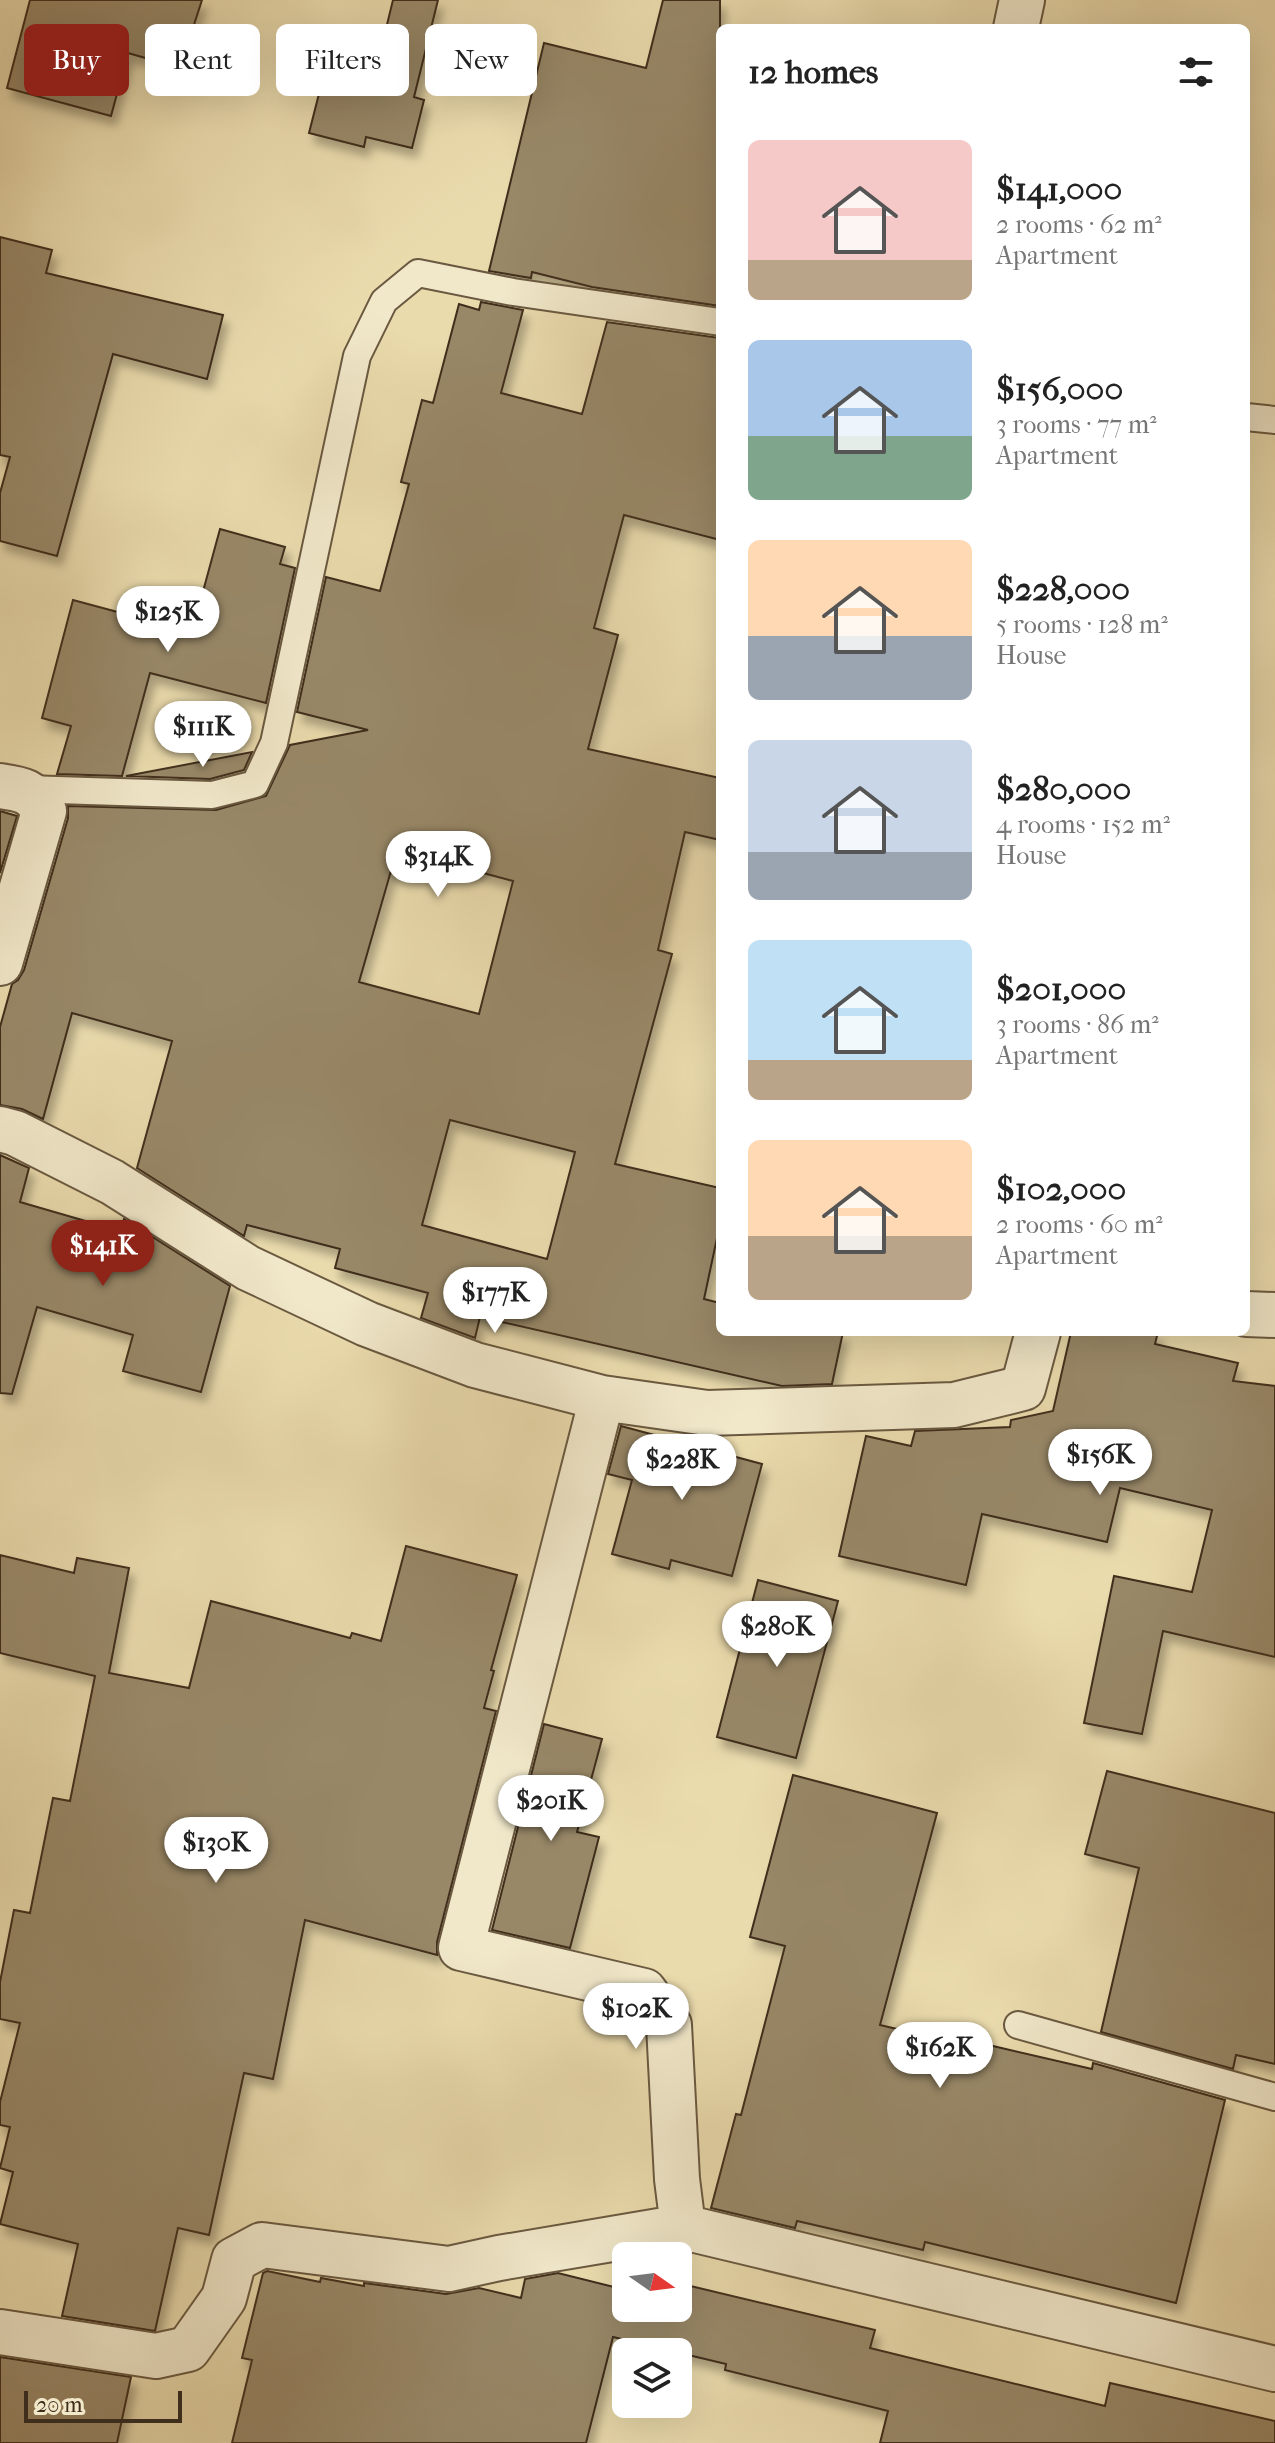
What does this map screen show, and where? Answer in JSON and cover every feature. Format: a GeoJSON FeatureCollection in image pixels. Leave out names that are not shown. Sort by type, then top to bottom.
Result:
{"type":"FeatureCollection","features":[{"type":"Feature","properties":{"kind":"street"},"geometry":{"type":"LineString","coordinates":[[1017,24],[1022,0]]}},
{"type":"Feature","properties":{"kind":"street"},"geometry":{"type":"LineString","coordinates":[[0,963],[44,811],[36,797],[13,788]]}},
{"type":"Feature","properties":{"kind":"street"},"geometry":{"type":"LineString","coordinates":[[0,1129],[15,1133],[112,1182],[248,1268],[367,1324],[475,1365],[602,1398],[707,1413],[954,1405],[1023,1388],[1037,1336]]}},
{"type":"Feature","properties":{"kind":"street"},"geometry":{"type":"LineString","coordinates":[[1250,1314],[1275,1315]]}},
{"type":"Feature","properties":{"kind":"street"},"geometry":{"type":"LineString","coordinates":[[602,1398],[461,1948],[644,1991],[669,2025],[677,2179],[683,2227]]}},
{"type":"Feature","properties":{"kind":"street"},"geometry":{"type":"LineString","coordinates":[[0,2332],[156,2356],[188,2349],[224,2298],[234,2260],[262,2245],[449,2269],[683,2227],[1275,2369]]}},
{"type":"Feature","properties":{"kind":"lane"},"geometry":{"type":"LineString","coordinates":[[13,788],[212,795],[255,784],[274,743],[357,356],[384,301],[418,273],[513,292],[716,321]]}},
{"type":"Feature","properties":{"kind":"lane"},"geometry":{"type":"LineString","coordinates":[[1250,417],[1275,420]]}},
{"type":"Feature","properties":{"kind":"lane"},"geometry":{"type":"LineString","coordinates":[[1018,2025],[1275,2097]]}},
{"type":"Feature","properties":{"kind":"building"},"geometry":{"type":"Polygon","coordinates":[[[30,0],[202,0],[194,24],[145,24],[145,58],[129,53],[129,24],[24,24],[24,93],[7,88],[30,0]]]}},
{"type":"Feature","properties":{"kind":"building"},"geometry":{"type":"Polygon","coordinates":[[[393,0],[438,0],[432,24],[425,24],[425,53],[414,97],[424,100],[412,148],[366,137],[364,147],[309,133],[318,96],[409,96],[409,24],[387,24],[393,0]]]}},
{"type":"Feature","properties":{"kind":"building"},"geometry":{"type":"Polygon","coordinates":[[[663,0],[720,0],[720,24],[716,24],[716,305],[592,287],[532,272],[531,278],[489,271],[531,96],[537,96],[537,72],[544,43],[646,68],[663,0]]]}},
{"type":"Feature","properties":{"kind":"building"},"geometry":{"type":"Polygon","coordinates":[[[37,96],[116,96],[111,116],[37,96]]]}},
{"type":"Feature","properties":{"kind":"building"},"geometry":{"type":"Polygon","coordinates":[[[0,237],[52,250],[46,273],[223,315],[207,379],[113,354],[57,556],[0,541],[0,493],[10,457],[0,455],[0,237]]]}},
{"type":"Feature","properties":{"kind":"building"},"geometry":{"type":"Polygon","coordinates":[[[481,302],[523,310],[501,393],[582,414],[607,322],[716,337],[716,539],[624,515],[594,628],[618,635],[588,749],[716,777],[716,839],[685,832],[658,950],[672,954],[615,1164],[716,1187],[716,1243],[704,1299],[716,1302],[716,1336],[842,1336],[832,1384],[782,1386],[480,1317],[475,1338],[421,1318],[428,1293],[335,1268],[340,1249],[247,1225],[244,1236],[137,1168],[172,1041],[72,1013],[43,1119],[22,1109],[0,1105],[0,1027],[12,984],[24,970],[68,818],[68,806],[216,810],[266,796],[290,745],[368,730],[297,712],[326,577],[380,591],[409,484],[401,482],[422,400],[433,403],[459,304],[479,310],[481,302]],[[397,850],[359,982],[479,1014],[513,881],[397,850]],[[450,1120],[422,1225],[547,1259],[575,1152],[450,1120]]]}},
{"type":"Feature","properties":{"kind":"building"},"geometry":{"type":"Polygon","coordinates":[[[220,529],[285,547],[280,564],[295,568],[266,703],[150,673],[122,776],[57,774],[71,726],[42,718],[73,600],[192,632],[220,529]]]}},
{"type":"Feature","properties":{"kind":"building"},"geometry":{"type":"Polygon","coordinates":[[[252,752],[244,770],[210,779],[126,776],[252,752]]]}},
{"type":"Feature","properties":{"kind":"building"},"geometry":{"type":"Polygon","coordinates":[[[0,811],[17,816],[0,873],[0,811]]]}},
{"type":"Feature","properties":{"kind":"building"},"geometry":{"type":"Polygon","coordinates":[[[0,1155],[29,1168],[20,1202],[120,1231],[124,1219],[230,1286],[201,1392],[123,1371],[133,1335],[37,1307],[12,1394],[0,1393],[0,1155]]]}},
{"type":"Feature","properties":{"kind":"building"},"geometry":{"type":"Polygon","coordinates":[[[1070,1336],[1157,1336],[1155,1344],[1238,1363],[1233,1381],[1275,1386],[1275,1657],[1163,1631],[1142,1734],[1084,1723],[1114,1576],[1192,1592],[1212,1510],[1120,1488],[1107,1542],[982,1514],[966,1585],[839,1556],[866,1436],[911,1446],[915,1431],[1010,1427],[1011,1420],[1053,1411],[1070,1336]]]}},
{"type":"Feature","properties":{"kind":"building"},"geometry":{"type":"Polygon","coordinates":[[[621,1426],[762,1464],[732,1576],[671,1560],[669,1569],[612,1554],[632,1480],[608,1474],[621,1426]]]}},
{"type":"Feature","properties":{"kind":"building"},"geometry":{"type":"Polygon","coordinates":[[[406,1546],[517,1575],[484,1708],[496,1711],[437,1942],[437,1955],[305,1920],[273,2079],[244,2073],[209,2235],[178,2228],[155,2331],[62,2316],[78,2244],[0,2224],[13,2172],[0,2168],[10,2127],[0,2125],[0,2102],[20,2023],[0,2019],[0,1982],[14,1910],[30,1913],[53,1798],[70,1801],[95,1676],[0,1653],[0,1555],[74,1573],[77,1558],[129,1568],[109,1673],[189,1688],[211,1601],[350,1638],[352,1633],[381,1641],[406,1546]]]}},
{"type":"Feature","properties":{"kind":"building"},"geometry":{"type":"Polygon","coordinates":[[[758,1580],[838,1601],[796,1758],[717,1737],[758,1580]]]}},
{"type":"Feature","properties":{"kind":"building"},"geometry":{"type":"Polygon","coordinates":[[[544,1724],[602,1739],[577,1832],[599,1837],[570,1948],[492,1930],[544,1724]]]}},
{"type":"Feature","properties":{"kind":"building"},"geometry":{"type":"Polygon","coordinates":[[[1107,1771],[1275,1813],[1275,2064],[1236,2055],[1233,2069],[1101,2032],[1139,1868],[1085,1854],[1107,1771]]]}},
{"type":"Feature","properties":{"kind":"building"},"geometry":{"type":"Polygon","coordinates":[[[793,1775],[937,1813],[880,2025],[978,2048],[980,2043],[1092,2069],[1093,2063],[1225,2100],[1176,2303],[925,2242],[923,2250],[797,2221],[795,2228],[711,2208],[736,2114],[741,2115],[785,1946],[750,1937],[793,1775]]]}},
{"type":"Feature","properties":{"kind":"building"},"geometry":{"type":"Polygon","coordinates":[[[267,2271],[320,2282],[321,2278],[364,2286],[364,2283],[446,2294],[479,2288],[521,2298],[525,2279],[558,2273],[612,2286],[612,2322],[692,2322],[692,2286],[875,2330],[870,2348],[1105,2406],[1110,2383],[1275,2421],[1275,2443],[880,2443],[888,2411],[725,2370],[726,2364],[692,2356],[692,2338],[613,2337],[586,2443],[232,2443],[252,2360],[242,2358],[263,2273],[267,2271]]]}},
{"type":"Feature","properties":{"kind":"building"},"geometry":{"type":"Polygon","coordinates":[[[0,2357],[131,2377],[117,2443],[0,2443],[0,2357]]]}}]}
